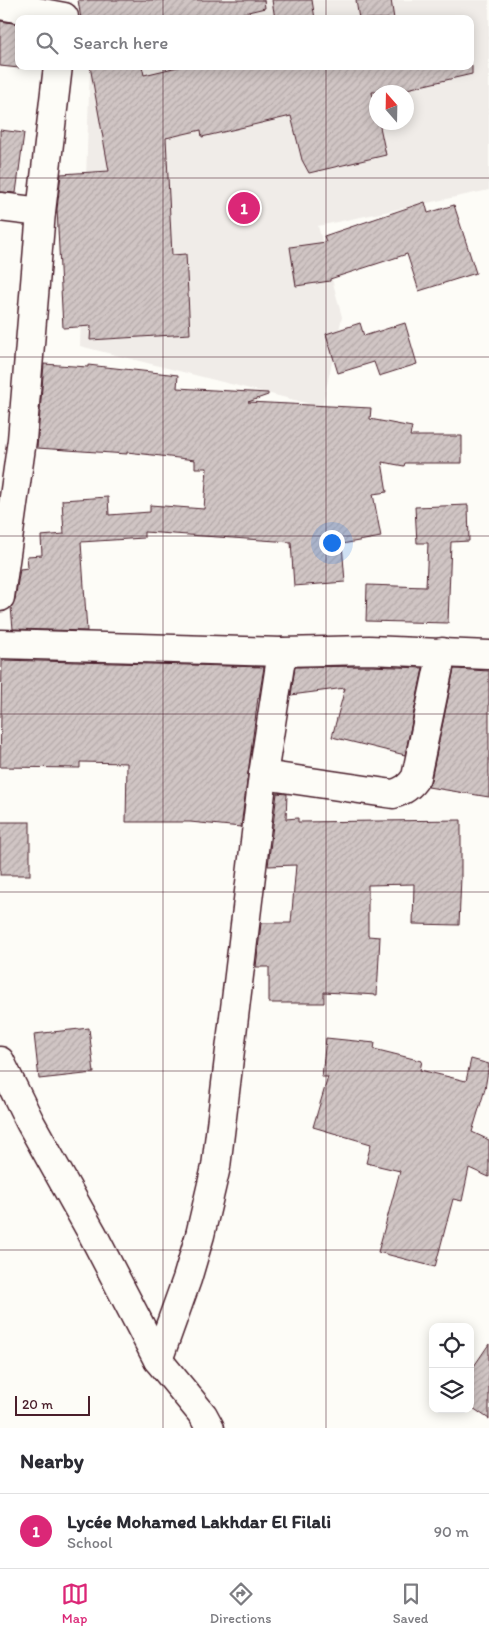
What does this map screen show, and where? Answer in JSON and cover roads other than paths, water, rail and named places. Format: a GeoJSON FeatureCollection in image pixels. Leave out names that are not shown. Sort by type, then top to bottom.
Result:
{"type":"FeatureCollection","features":[{"type":"Feature","properties":{"kind":"street"},"geometry":{"type":"LineString","coordinates":[[0,5],[64,12]]}},
{"type":"Feature","properties":{"kind":"street"},"geometry":{"type":"LineString","coordinates":[[0,597],[22,440],[41,212],[58,70]]}},
{"type":"Feature","properties":{"kind":"street"},"geometry":{"type":"LineString","coordinates":[[0,207],[41,212]]}},
{"type":"Feature","properties":{"kind":"street"},"geometry":{"type":"LineString","coordinates":[[0,644],[282,652],[369,650],[489,655]]}},
{"type":"Feature","properties":{"kind":"street"},"geometry":{"type":"LineString","coordinates":[[158,1360],[187,1279],[216,1167],[262,776],[282,652]]}},
{"type":"Feature","properties":{"kind":"street"},"geometry":{"type":"LineString","coordinates":[[262,776],[393,794],[402,791],[412,783],[416,776],[442,652]]}},
{"type":"Feature","properties":{"kind":"street"},"geometry":{"type":"LineString","coordinates":[[0,1061],[30,1122],[92,1233],[158,1360],[203,1415],[210,1428]]}},
{"type":"Feature","properties":{"kind":"place","name":"Lycée Mohamed Lakhdar El Filali"},"geometry":{"type":"Point","coordinates":[244,208]}}]}
